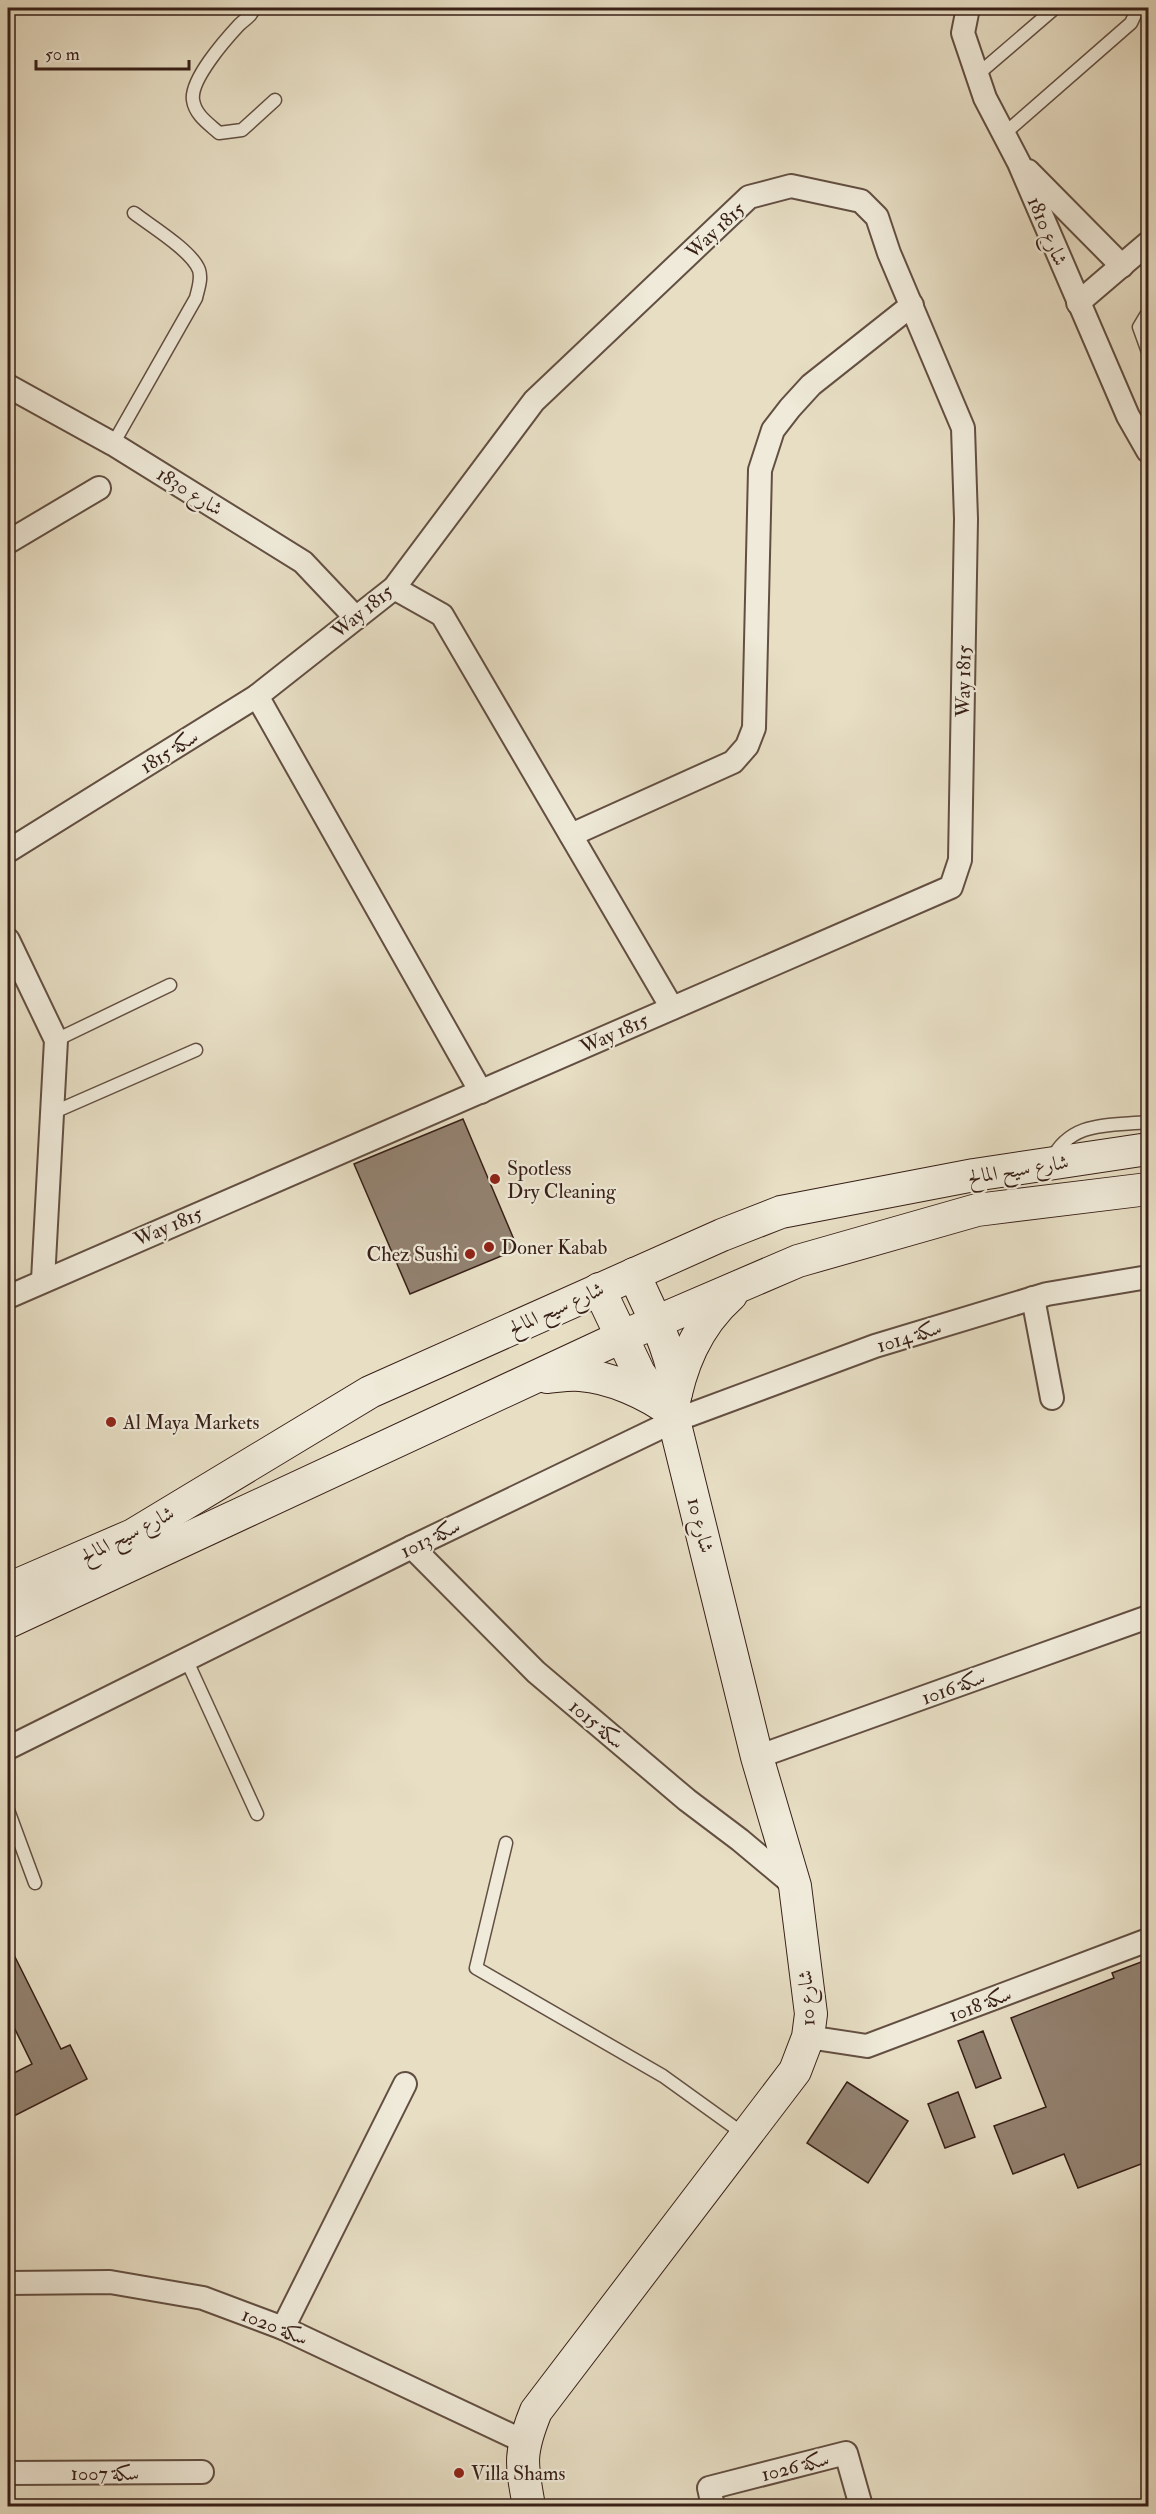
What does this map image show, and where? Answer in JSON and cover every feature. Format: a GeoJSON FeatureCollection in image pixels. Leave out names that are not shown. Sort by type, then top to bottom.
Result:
{"type":"FeatureCollection","features":[{"type":"Feature","properties":{"kind":"street","name":"شارع 1810"},"geometry":{"type":"LineString","coordinates":[[968,8],[963,33],[985,98],[1019,163],[1077,303],[1128,416],[1149,451]]}},
{"type":"Feature","properties":{"kind":"street"},"geometry":{"type":"LineString","coordinates":[[1019,163],[1122,266]]}},
{"type":"Feature","properties":{"kind":"street","name":"Way 1815"},"geometry":{"type":"LineString","coordinates":[[8,1298],[43,1280],[951,887],[960,860],[966,519],[963,428],[877,217],[861,201],[791,186],[749,197],[534,401],[394,588],[324,642]]}},
{"type":"Feature","properties":{"kind":"street"},"geometry":{"type":"LineString","coordinates":[[1077,303],[1149,243]]}},
{"type":"Feature","properties":{"kind":"street"},"geometry":{"type":"LineString","coordinates":[[571,835],[733,762],[747,746],[753,728],[760,470],[766,448],[773,430],[812,386],[912,306]]}},
{"type":"Feature","properties":{"kind":"street","name":"1830 شارع"},"geometry":{"type":"LineString","coordinates":[[8,386],[113,444],[303,562],[356,618]]}},
{"type":"Feature","properties":{"kind":"street"},"geometry":{"type":"LineString","coordinates":[[8,542],[99,488]]}},
{"type":"Feature","properties":{"kind":"street"},"geometry":{"type":"LineString","coordinates":[[394,588],[442,615],[672,1008]]}},
{"type":"Feature","properties":{"kind":"street","name":"سكة 1815"},"geometry":{"type":"LineString","coordinates":[[8,851],[257,696],[324,642]]}},
{"type":"Feature","properties":{"kind":"street"},"geometry":{"type":"LineString","coordinates":[[257,696],[481,1092]]}},
{"type":"Feature","properties":{"kind":"street"},"geometry":{"type":"LineString","coordinates":[[8,940],[56,1040],[43,1280]]}},
{"type":"Feature","properties":{"kind":"street","name":"شارع سيح المالح"},"geometry":{"type":"LineString","coordinates":[[13,1582],[133,1535],[370,1392],[633,1274],[781,1212],[974,1175],[1149,1149]]}},
{"type":"Feature","properties":{"kind":"street","name":"شارع سيح المالح"},"geometry":{"type":"LineString","coordinates":[[8,1622],[621,1337],[798,1261],[977,1210],[1149,1189]]}},
{"type":"Feature","properties":{"kind":"street","name":"شارع 10"},"geometry":{"type":"LineString","coordinates":[[529,2506],[522,2468],[524,2442],[536,2411],[795,2071],[808,2037],[811,2014],[795,1886],[757,1757],[671,1407],[675,1377],[633,1274]]}},
{"type":"Feature","properties":{"kind":"street","name":"سكة 1014"},"geometry":{"type":"LineString","coordinates":[[671,1407],[1033,1298],[1149,1276]]}},
{"type":"Feature","properties":{"kind":"street"},"geometry":{"type":"LineString","coordinates":[[671,1407],[693,1342],[722,1303],[739,1288]]}},
{"type":"Feature","properties":{"kind":"street"},"geometry":{"type":"LineString","coordinates":[[599,1289],[649,1390],[671,1407]]}},
{"type":"Feature","properties":{"kind":"street"},"geometry":{"type":"LineString","coordinates":[[1033,1298],[1052,1398]]}},
{"type":"Feature","properties":{"kind":"street"},"geometry":{"type":"LineString","coordinates":[[531,1379],[578,1375],[602,1378],[671,1407]]}},
{"type":"Feature","properties":{"kind":"street","name":"سكة 1013"},"geometry":{"type":"LineString","coordinates":[[8,1748],[187,1661],[412,1547],[671,1407]]}},
{"type":"Feature","properties":{"kind":"street","name":"سكة 1015"},"geometry":{"type":"LineString","coordinates":[[412,1547],[536,1672],[687,1800],[740,1839],[795,1886]]}},
{"type":"Feature","properties":{"kind":"street","name":"سكة 1016"},"geometry":{"type":"LineString","coordinates":[[757,1757],[1149,1617]]}},
{"type":"Feature","properties":{"kind":"street","name":"سكة 1018"},"geometry":{"type":"LineString","coordinates":[[808,2037],[867,2046],[1149,1940]]}},
{"type":"Feature","properties":{"kind":"street"},"geometry":{"type":"LineString","coordinates":[[283,2328],[405,2084]]}},
{"type":"Feature","properties":{"kind":"street","name":"سكة 1020"},"geometry":{"type":"LineString","coordinates":[[8,2283],[110,2282],[202,2298],[283,2328],[524,2442]]}},
{"type":"Feature","properties":{"kind":"street","name":"سكة 1026"},"geometry":{"type":"LineString","coordinates":[[713,2506],[709,2488],[846,2453],[861,2506]]}},
{"type":"Feature","properties":{"kind":"street","name":"سكة 1007"},"geometry":{"type":"LineString","coordinates":[[8,2473],[202,2472]]}},
{"type":"Feature","properties":{"kind":"lane"},"geometry":{"type":"LineString","coordinates":[[254,8],[253,13],[239,26],[197,79],[193,100],[200,117],[219,133],[242,130],[275,100]]}},
{"type":"Feature","properties":{"kind":"lane"},"geometry":{"type":"LineString","coordinates":[[977,75],[1055,8]]}},
{"type":"Feature","properties":{"kind":"lane"},"geometry":{"type":"LineString","coordinates":[[1004,134],[1131,23],[1138,8]]}},
{"type":"Feature","properties":{"kind":"lane"},"geometry":{"type":"LineString","coordinates":[[113,444],[196,298],[200,282],[199,271],[192,258],[134,213]]}},
{"type":"Feature","properties":{"kind":"lane"},"geometry":{"type":"LineString","coordinates":[[1149,312],[1139,327],[1149,352]]}},
{"type":"Feature","properties":{"kind":"lane"},"geometry":{"type":"LineString","coordinates":[[56,1040],[170,985]]}},
{"type":"Feature","properties":{"kind":"lane"},"geometry":{"type":"LineString","coordinates":[[52,1113],[196,1050]]}},
{"type":"Feature","properties":{"kind":"lane"},"geometry":{"type":"LineString","coordinates":[[1049,1164],[1057,1147],[1069,1136],[1091,1127],[1149,1122]]}},
{"type":"Feature","properties":{"kind":"lane"},"geometry":{"type":"LineString","coordinates":[[187,1661],[257,1814]]}},
{"type":"Feature","properties":{"kind":"lane"},"geometry":{"type":"LineString","coordinates":[[8,1810],[35,1883]]}},
{"type":"Feature","properties":{"kind":"lane"},"geometry":{"type":"LineString","coordinates":[[506,1843],[476,1968],[663,2076],[746,2136]]}},
{"type":"Feature","properties":{"kind":"building"},"geometry":{"type":"Polygon","coordinates":[[[463,1119],[518,1249],[410,1294],[354,1164],[463,1119]]]}},
{"type":"Feature","properties":{"kind":"building"},"geometry":{"type":"Polygon","coordinates":[[[8,1943],[61,2049],[70,2045],[87,2079],[8,2119],[8,2076],[32,2064],[8,2015],[8,1943]]]}},
{"type":"Feature","properties":{"kind":"building"},"geometry":{"type":"Polygon","coordinates":[[[1149,1959],[1149,2161],[1078,2188],[1064,2154],[1013,2174],[994,2126],[1046,2107],[1011,2018],[1114,1978],[1112,1973],[1149,1959]]]}},
{"type":"Feature","properties":{"kind":"building"},"geometry":{"type":"Polygon","coordinates":[[[983,2031],[1001,2078],[976,2088],[958,2041],[983,2031]]]}},
{"type":"Feature","properties":{"kind":"building"},"geometry":{"type":"Polygon","coordinates":[[[847,2082],[908,2121],[868,2183],[807,2143],[847,2082]]]}},
{"type":"Feature","properties":{"kind":"building"},"geometry":{"type":"Polygon","coordinates":[[[958,2092],[975,2137],[945,2148],[928,2104],[958,2092]]]}},
{"type":"Feature","properties":{"kind":"place","name":"Spotless Dry Cleaning"},"geometry":{"type":"Point","coordinates":[495,1179]}},
{"type":"Feature","properties":{"kind":"place","name":"Doner Kabab"},"geometry":{"type":"Point","coordinates":[489,1247]}},
{"type":"Feature","properties":{"kind":"place","name":"Chez Sushi"},"geometry":{"type":"Point","coordinates":[470,1254]}},
{"type":"Feature","properties":{"kind":"place","name":"Al Maya Markets"},"geometry":{"type":"Point","coordinates":[111,1422]}},
{"type":"Feature","properties":{"kind":"place","name":"Villa Shams"},"geometry":{"type":"Point","coordinates":[459,2473]}}]}
